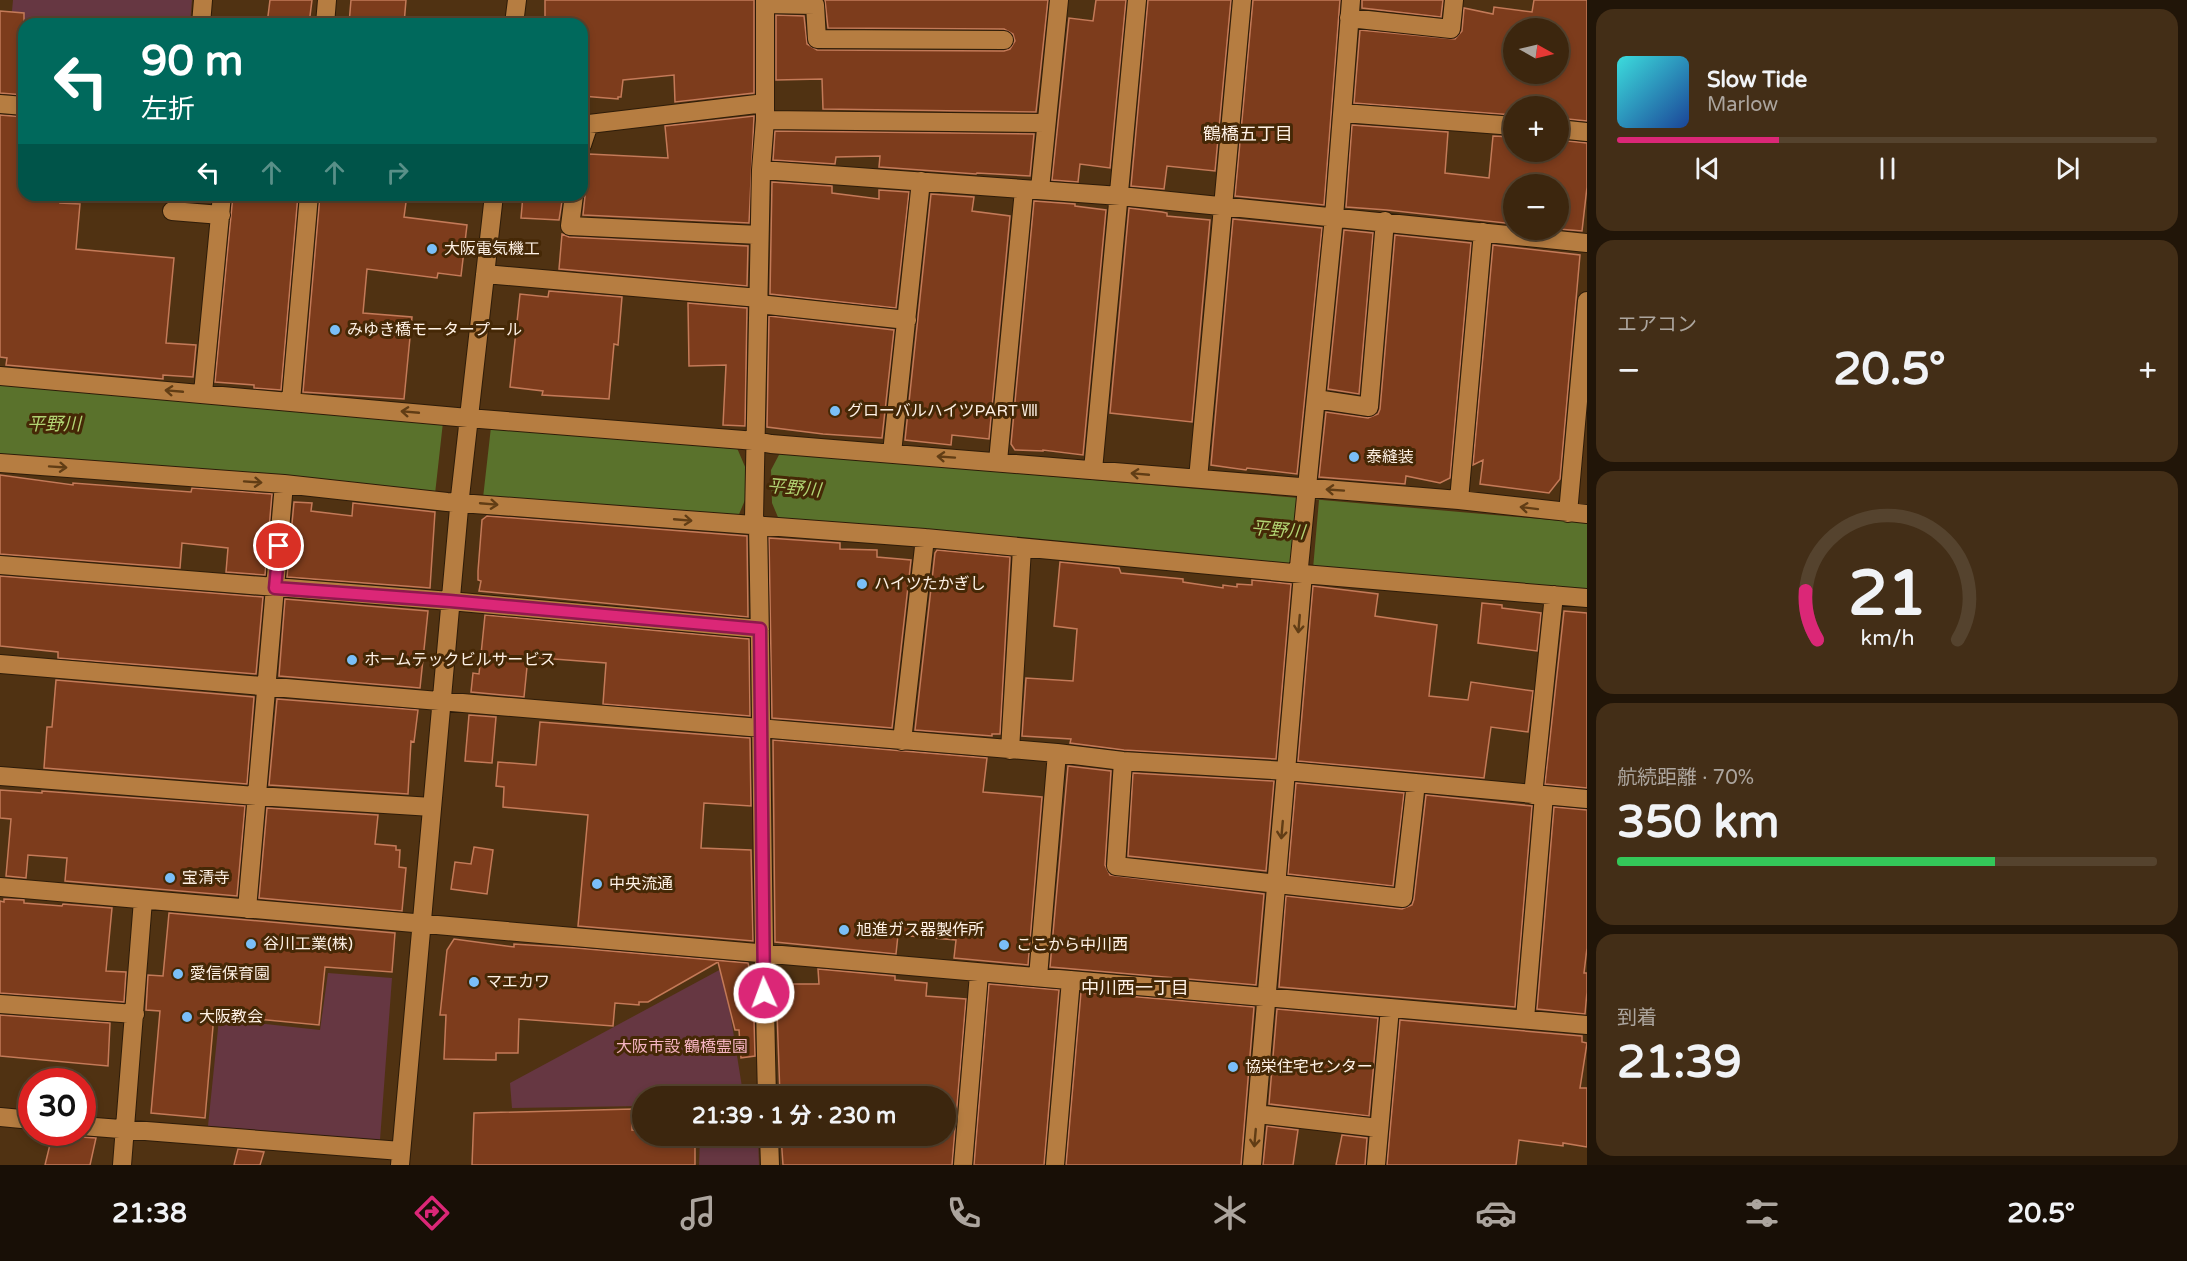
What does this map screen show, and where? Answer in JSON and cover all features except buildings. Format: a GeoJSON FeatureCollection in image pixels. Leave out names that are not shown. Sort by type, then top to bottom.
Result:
{"type":"FeatureCollection","features":[{"type":"Feature","properties":{"kind":"street"},"geometry":{"type":"LineString","coordinates":[[202,18],[203,0]]}},
{"type":"Feature","properties":{"kind":"street"},"geometry":{"type":"LineString","coordinates":[[326,18],[327,0]]}},
{"type":"Feature","properties":{"kind":"street"},"geometry":{"type":"LineString","coordinates":[[515,18],[517,0]]}},
{"type":"Feature","properties":{"kind":"street"},"geometry":{"type":"LineString","coordinates":[[998,461],[1032,189],[1046,123],[1059,0]]}},
{"type":"Feature","properties":{"kind":"street"},"geometry":{"type":"LineString","coordinates":[[1094,470],[1137,0]]}},
{"type":"Feature","properties":{"kind":"street"},"geometry":{"type":"LineString","coordinates":[[1198,479],[1225,206],[1242,0]]}},
{"type":"Feature","properties":{"kind":"street"},"geometry":{"type":"LineString","coordinates":[[1252,1165],[1287,771],[1307,493],[1334,217],[1350,9],[1451,29],[1454,0]]}},
{"type":"Feature","properties":{"kind":"street"},"geometry":{"type":"LineString","coordinates":[[768,1086],[763,952],[762,728],[756,522],[759,235],[765,112],[765,2],[814,4],[818,39],[1004,40]]}},
{"type":"Feature","properties":{"kind":"street"},"geometry":{"type":"LineString","coordinates":[[0,104],[18,106]]}},
{"type":"Feature","properties":{"kind":"street"},"geometry":{"type":"LineString","coordinates":[[588,127],[589,124],[765,112],[1046,123]]}},
{"type":"Feature","properties":{"kind":"street"},"geometry":{"type":"LineString","coordinates":[[1343,113],[1503,125]]}},
{"type":"Feature","properties":{"kind":"street"},"geometry":{"type":"LineString","coordinates":[[1569,130],[1587,132]]}},
{"type":"Feature","properties":{"kind":"street"},"geometry":{"type":"LineString","coordinates":[[761,170],[1120,196],[1587,243]]}},
{"type":"Feature","properties":{"kind":"street"},"geometry":{"type":"LineString","coordinates":[[892,453],[921,181]]}},
{"type":"Feature","properties":{"kind":"street"},"geometry":{"type":"LineString","coordinates":[[203,393],[222,201]]}},
{"type":"Feature","properties":{"kind":"street"},"geometry":{"type":"LineString","coordinates":[[291,401],[308,201]]}},
{"type":"Feature","properties":{"kind":"street"},"geometry":{"type":"LineString","coordinates":[[96,1127],[400,1158],[459,499],[493,201]]}},
{"type":"Feature","properties":{"kind":"street"},"geometry":{"type":"LineString","coordinates":[[573,201],[570,226],[759,235]]}},
{"type":"Feature","properties":{"kind":"street"},"geometry":{"type":"LineString","coordinates":[[172,211],[221,215]]}},
{"type":"Feature","properties":{"kind":"street"},"geometry":{"type":"LineString","coordinates":[[1316,399],[1369,407],[1385,221]]}},
{"type":"Feature","properties":{"kind":"street"},"geometry":{"type":"LineString","coordinates":[[1459,500],[1483,232]]}},
{"type":"Feature","properties":{"kind":"street"},"geometry":{"type":"LineString","coordinates":[[485,274],[759,301],[907,320]]}},
{"type":"Feature","properties":{"kind":"street"},"geometry":{"type":"LineString","coordinates":[[1569,513],[1587,301]]}},
{"type":"Feature","properties":{"kind":"street"},"geometry":{"type":"LineString","coordinates":[[0,375],[291,401],[468,421],[756,445],[771,444],[998,461],[1198,479],[1307,493],[1459,500],[1587,514]]}},
{"type":"Feature","properties":{"kind":"street"},"geometry":{"type":"LineString","coordinates":[[0,463],[756,522],[1587,598]]}},
{"type":"Feature","properties":{"kind":"street"},"geometry":{"type":"LineString","coordinates":[[247,909],[284,484]]}},
{"type":"Feature","properties":{"kind":"street"},"geometry":{"type":"LineString","coordinates":[[902,741],[925,538]]}},
{"type":"Feature","properties":{"kind":"street"},"geometry":{"type":"LineString","coordinates":[[1010,750],[1022,548]]}},
{"type":"Feature","properties":{"kind":"street"},"geometry":{"type":"LineString","coordinates":[[0,565],[450,601],[760,629]]}},
{"type":"Feature","properties":{"kind":"street"},"geometry":{"type":"LineString","coordinates":[[1525,1019],[1554,595]]}},
{"type":"Feature","properties":{"kind":"street"},"geometry":{"type":"LineString","coordinates":[[0,664],[1057,753],[1123,761],[1287,771],[1587,800]]}},
{"type":"Feature","properties":{"kind":"street"},"geometry":{"type":"LineString","coordinates":[[1038,977],[1057,753]]}},
{"type":"Feature","properties":{"kind":"street"},"geometry":{"type":"LineString","coordinates":[[1123,761],[1116,866],[1403,898],[1416,783]]}},
{"type":"Feature","properties":{"kind":"street"},"geometry":{"type":"LineString","coordinates":[[0,776],[432,807]]}},
{"type":"Feature","properties":{"kind":"street"},"geometry":{"type":"LineString","coordinates":[[0,887],[763,952],[979,974],[1267,996],[1587,1025]]}},
{"type":"Feature","properties":{"kind":"street"},"geometry":{"type":"LineString","coordinates":[[122,1165],[127,1130],[143,900]]}},
{"type":"Feature","properties":{"kind":"street"},"geometry":{"type":"LineString","coordinates":[[963,1165],[979,974]]}},
{"type":"Feature","properties":{"kind":"street"},"geometry":{"type":"LineString","coordinates":[[1055,1165],[1071,980]]}},
{"type":"Feature","properties":{"kind":"street"},"geometry":{"type":"LineString","coordinates":[[0,1004],[135,1014]]}},
{"type":"Feature","properties":{"kind":"street"},"geometry":{"type":"LineString","coordinates":[[1376,1165],[1390,1008]]}},
{"type":"Feature","properties":{"kind":"street"},"geometry":{"type":"LineString","coordinates":[[1257,1114],[1379,1128]]}},
{"type":"Feature","properties":{"kind":"street"},"geometry":{"type":"LineString","coordinates":[[0,1117],[18,1119]]}},
{"type":"Feature","properties":{"kind":"street"},"geometry":{"type":"LineString","coordinates":[[769,1146],[770,1165]]}},
{"type":"Feature","properties":{"kind":"green space"},"geometry":{"type":"Polygon","coordinates":[[[13,0],[192,0],[190,18],[18,18],[18,36],[8,55],[13,0]]]}},
{"type":"Feature","properties":{"kind":"green space","name":"大阪市設 鶴橋霊園"},"geometry":{"type":"Polygon","coordinates":[[[723,968],[742,1086],[632,1086],[632,1106],[512,1108],[510,1083],[723,968]]]}},
{"type":"Feature","properties":{"kind":"green space"},"geometry":{"type":"Polygon","coordinates":[[[328,973],[392,978],[380,1140],[208,1126],[219,1019],[320,1030],[328,973]]]}},
{"type":"Feature","properties":{"kind":"green space"},"geometry":{"type":"Polygon","coordinates":[[[700,1146],[758,1146],[759,1165],[699,1165],[700,1146]]]}},
{"type":"Feature","properties":{"kind":"water","name":"平野川"},"geometry":{"type":"Polygon","coordinates":[[[0,385],[1587,523],[1587,590],[0,454],[0,385]]]}},
{"type":"Feature","properties":{"kind":"pier"},"geometry":{"type":"Polygon","coordinates":[[[443,422],[491,427],[483,498],[435,494],[443,422]]]}},
{"type":"Feature","properties":{"kind":"pier"},"geometry":{"type":"Polygon","coordinates":[[[737,448],[781,451],[771,470],[772,503],[780,522],[737,519],[745,500],[746,469],[737,448]]]}},
{"type":"Feature","properties":{"kind":"pier"},"geometry":{"type":"Polygon","coordinates":[[[1298,498],[1319,500],[1313,569],[1292,566],[1298,498]]]}},
{"type":"Feature","properties":{"kind":"place","name":"大阪電気機工"},"geometry":{"type":"Point","coordinates":[432,249]}},
{"type":"Feature","properties":{"kind":"place","name":"みゆき橋モータープール"},"geometry":{"type":"Point","coordinates":[335,330]}},
{"type":"Feature","properties":{"kind":"place","name":"グローバルハイツPART Ⅷ"},"geometry":{"type":"Point","coordinates":[835,411]}},
{"type":"Feature","properties":{"kind":"place","name":"泰縫装"},"geometry":{"type":"Point","coordinates":[1354,457]}},
{"type":"Feature","properties":{"kind":"place","name":"ハイツたかぎし"},"geometry":{"type":"Point","coordinates":[862,584]}},
{"type":"Feature","properties":{"kind":"place","name":"ホームテックビルサービス"},"geometry":{"type":"Point","coordinates":[352,660]}},
{"type":"Feature","properties":{"kind":"place","name":"宝清寺"},"geometry":{"type":"Point","coordinates":[170,878]}},
{"type":"Feature","properties":{"kind":"place","name":"中央流通"},"geometry":{"type":"Point","coordinates":[597,884]}},
{"type":"Feature","properties":{"kind":"place","name":"旭進ガス器製作所"},"geometry":{"type":"Point","coordinates":[844,930]}},
{"type":"Feature","properties":{"kind":"place","name":"谷川工業(株)"},"geometry":{"type":"Point","coordinates":[251,944]}},
{"type":"Feature","properties":{"kind":"place","name":"ここから中川西"},"geometry":{"type":"Point","coordinates":[1004,945]}},
{"type":"Feature","properties":{"kind":"place","name":"愛信保育園"},"geometry":{"type":"Point","coordinates":[178,974]}},
{"type":"Feature","properties":{"kind":"place","name":"マエカワ"},"geometry":{"type":"Point","coordinates":[474,982]}},
{"type":"Feature","properties":{"kind":"place","name":"大阪教会"},"geometry":{"type":"Point","coordinates":[187,1017]}},
{"type":"Feature","properties":{"kind":"place","name":"協栄住宅センター"},"geometry":{"type":"Point","coordinates":[1233,1067]}},
{"type":"Feature","properties":{"kind":"district","name":"鶴橋五丁目"},"geometry":{"type":"Point","coordinates":[1248,134]}},
{"type":"Feature","properties":{"kind":"district","name":"中川西一丁目"},"geometry":{"type":"Point","coordinates":[1135,988]}},
{"type":"Feature","properties":{"kind":"route"},"geometry":{"type":"LineString","coordinates":[[279,546],[275,588],[760,629],[764,993]]}}]}
